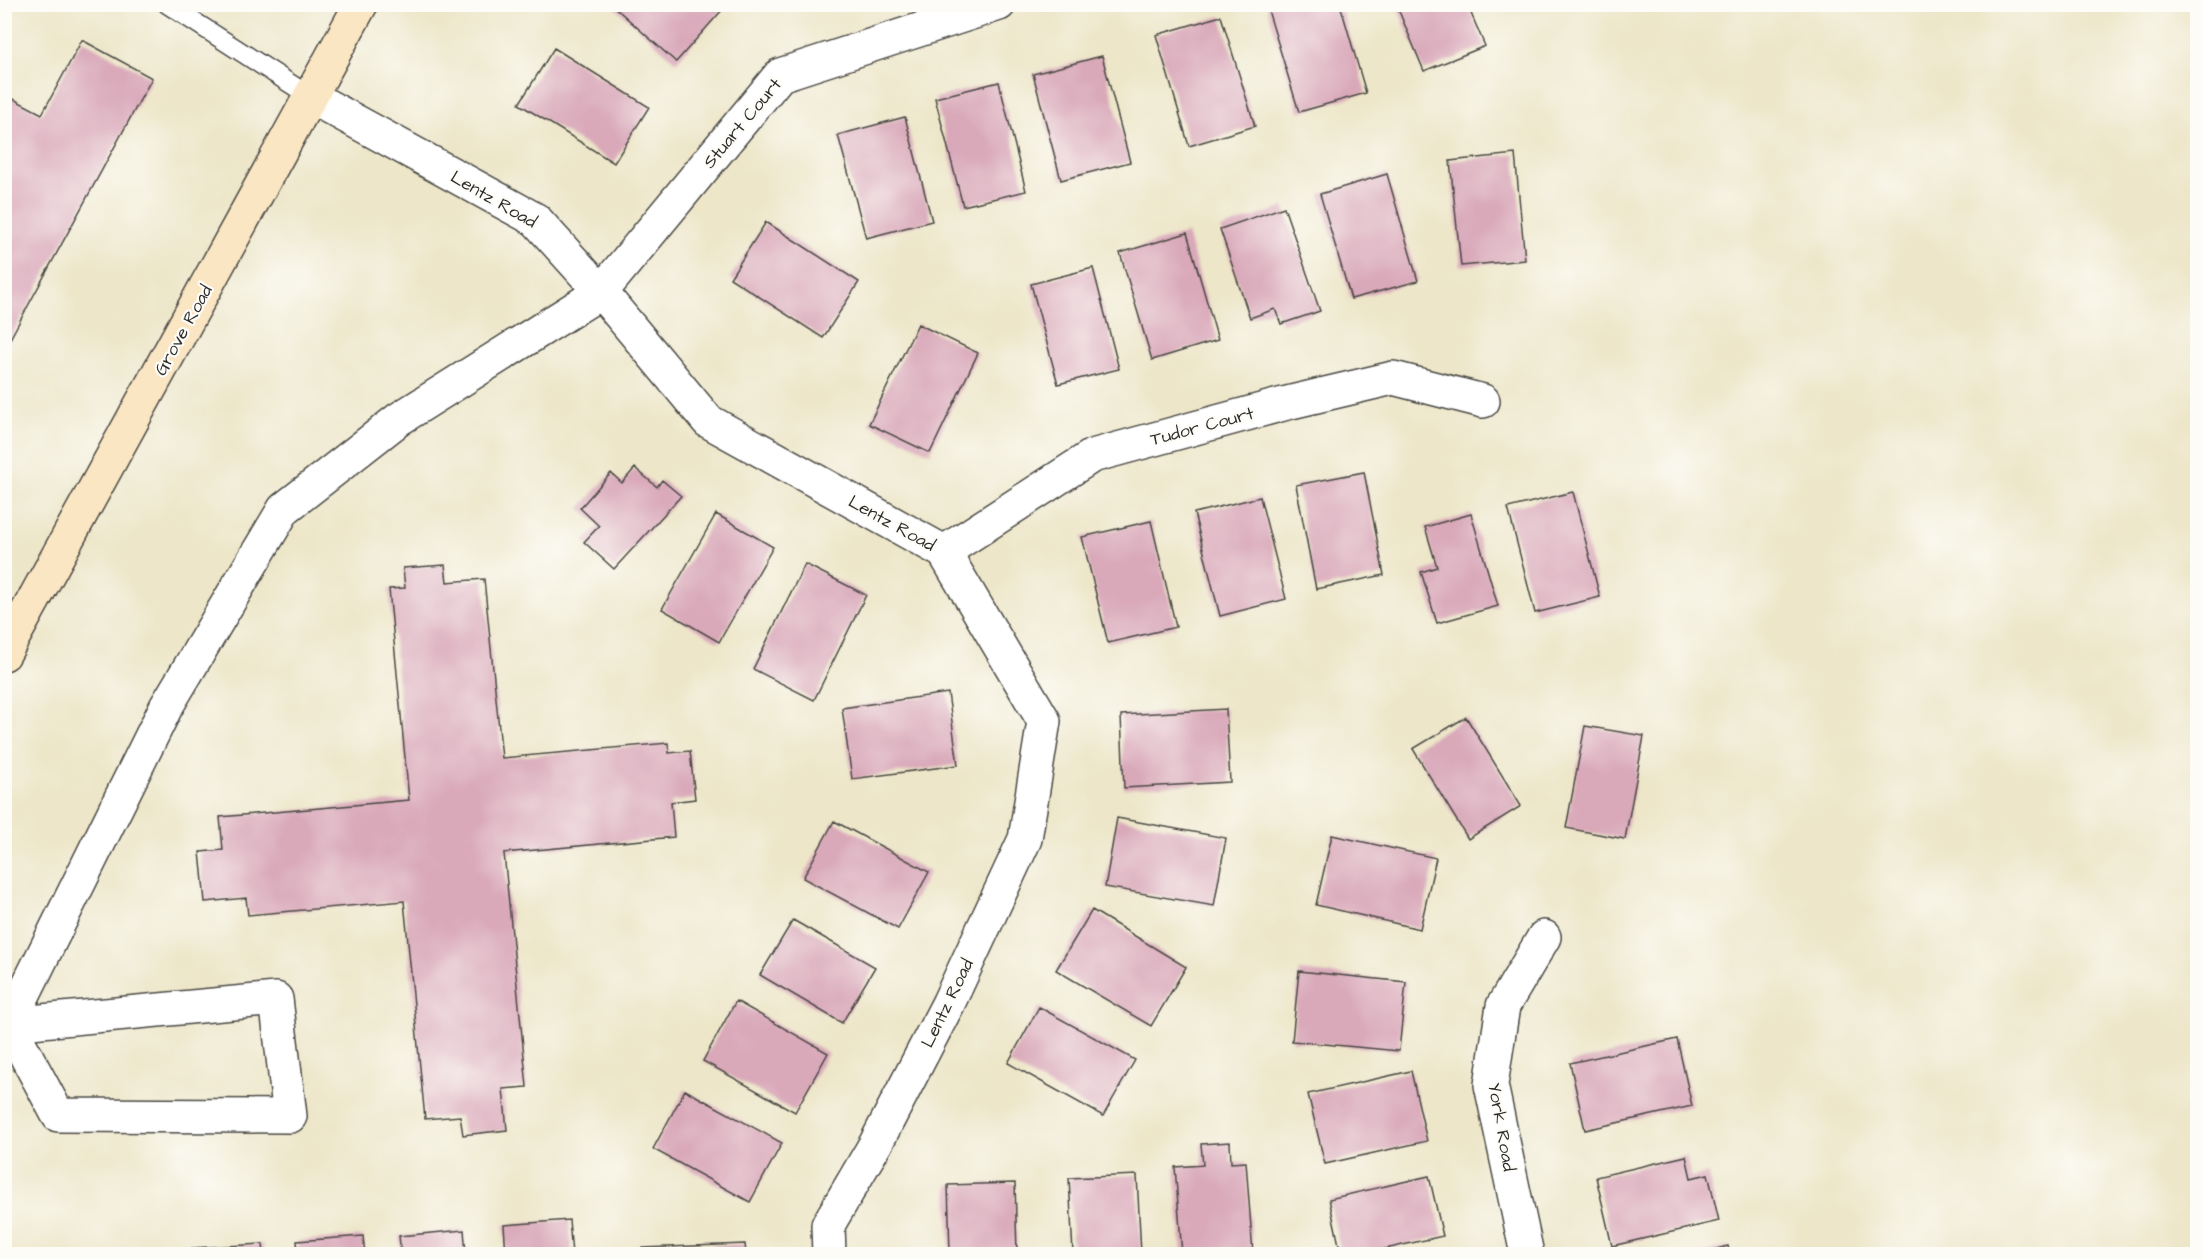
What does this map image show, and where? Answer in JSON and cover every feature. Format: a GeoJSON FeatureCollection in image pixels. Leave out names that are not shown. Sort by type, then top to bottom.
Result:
{"type":"FeatureCollection","features":[{"type":"Feature","properties":{"kind":"main road","name":"Grove Road"},"geometry":{"type":"LineString","coordinates":[[4,654],[361,4]]}},
{"type":"Feature","properties":{"kind":"street","name":"Stuart Court"},"geometry":{"type":"LineString","coordinates":[[9,1024],[166,707],[284,509],[399,419],[601,292],[780,75],[999,4]]}},
{"type":"Feature","properties":{"kind":"street","name":"Lentz Road"},"geometry":{"type":"LineString","coordinates":[[311,98],[536,220],[601,292],[708,422],[944,552],[1044,721],[1025,839],[948,1004],[876,1143],[828,1225],[829,1254]]}},
{"type":"Feature","properties":{"kind":"street","name":"Tudor Court"},"geometry":{"type":"LineString","coordinates":[[944,552],[1092,456],[1287,403],[1393,378],[1483,401]]}},
{"type":"Feature","properties":{"kind":"street","name":"York Road"},"geometry":{"type":"LineString","coordinates":[[1527,1254],[1491,1085],[1503,1006],[1544,938]]}},
{"type":"Feature","properties":{"kind":"street"},"geometry":{"type":"LineString","coordinates":[[276,999],[290,1116],[58,1114],[9,1024],[276,999]]}},
{"type":"Feature","properties":{"kind":"lane"},"geometry":{"type":"LineString","coordinates":[[174,6],[311,98]]}},
{"type":"Feature","properties":{"kind":"building"},"geometry":{"type":"Polygon","coordinates":[[[611,4],[718,4],[723,9],[676,62],[611,4]]]}},
{"type":"Feature","properties":{"kind":"building"},"geometry":{"type":"Polygon","coordinates":[[[1274,4],[1340,4],[1366,93],[1299,112],[1267,7],[1274,4]]]}},
{"type":"Feature","properties":{"kind":"building"},"geometry":{"type":"Polygon","coordinates":[[[1396,4],[1467,4],[1485,46],[1424,71],[1396,4]]]}},
{"type":"Feature","properties":{"kind":"building"},"geometry":{"type":"Polygon","coordinates":[[[1221,16],[1255,126],[1189,146],[1156,35],[1221,16]]]}},
{"type":"Feature","properties":{"kind":"building"},"geometry":{"type":"Polygon","coordinates":[[[82,40],[152,78],[4,350],[4,94],[42,114],[82,40]]]}},
{"type":"Feature","properties":{"kind":"building"},"geometry":{"type":"Polygon","coordinates":[[[554,48],[649,107],[614,163],[519,104],[554,48]]]}},
{"type":"Feature","properties":{"kind":"building"},"geometry":{"type":"Polygon","coordinates":[[[1102,56],[1130,162],[1061,180],[1033,74],[1102,56]]]}},
{"type":"Feature","properties":{"kind":"building"},"geometry":{"type":"Polygon","coordinates":[[[999,82],[1026,191],[963,206],[935,98],[999,82]]]}},
{"type":"Feature","properties":{"kind":"building"},"geometry":{"type":"Polygon","coordinates":[[[905,117],[932,221],[866,238],[838,135],[905,117]]]}},
{"type":"Feature","properties":{"kind":"building"},"geometry":{"type":"Polygon","coordinates":[[[1515,154],[1525,260],[1461,266],[1450,161],[1515,154]]]}},
{"type":"Feature","properties":{"kind":"building"},"geometry":{"type":"Polygon","coordinates":[[[1387,174],[1418,281],[1351,299],[1320,194],[1387,174]]]}},
{"type":"Feature","properties":{"kind":"building"},"geometry":{"type":"Polygon","coordinates":[[[1284,207],[1320,311],[1281,324],[1275,309],[1250,318],[1220,229],[1284,207]]]}},
{"type":"Feature","properties":{"kind":"building"},"geometry":{"type":"Polygon","coordinates":[[[766,222],[859,282],[823,338],[730,278],[766,222]]]}},
{"type":"Feature","properties":{"kind":"building"},"geometry":{"type":"Polygon","coordinates":[[[1187,233],[1218,340],[1152,360],[1120,253],[1187,233]]]}},
{"type":"Feature","properties":{"kind":"building"},"geometry":{"type":"Polygon","coordinates":[[[1093,268],[1119,369],[1058,384],[1031,284],[1093,268]]]}},
{"type":"Feature","properties":{"kind":"building"},"geometry":{"type":"Polygon","coordinates":[[[918,324],[978,353],[930,453],[869,424],[918,324]]]}},
{"type":"Feature","properties":{"kind":"building"},"geometry":{"type":"Polygon","coordinates":[[[635,468],[657,487],[662,480],[681,496],[614,569],[584,542],[599,526],[580,508],[611,473],[622,483],[635,468]]]}},
{"type":"Feature","properties":{"kind":"building"},"geometry":{"type":"Polygon","coordinates":[[[1364,472],[1384,575],[1316,589],[1296,485],[1364,472]]]}},
{"type":"Feature","properties":{"kind":"building"},"geometry":{"type":"Polygon","coordinates":[[[1573,492],[1600,597],[1535,613],[1508,508],[1573,492]]]}},
{"type":"Feature","properties":{"kind":"building"},"geometry":{"type":"Polygon","coordinates":[[[1260,497],[1286,599],[1220,616],[1194,513],[1260,497]]]}},
{"type":"Feature","properties":{"kind":"building"},"geometry":{"type":"Polygon","coordinates":[[[716,514],[773,547],[719,642],[662,609],[716,514]]]}},
{"type":"Feature","properties":{"kind":"building"},"geometry":{"type":"Polygon","coordinates":[[[1471,514],[1498,606],[1437,623],[1421,572],[1437,567],[1425,527],[1471,514]]]}},
{"type":"Feature","properties":{"kind":"building"},"geometry":{"type":"Polygon","coordinates":[[[1151,521],[1176,627],[1108,643],[1082,537],[1151,521]]]}},
{"type":"Feature","properties":{"kind":"building"},"geometry":{"type":"Polygon","coordinates":[[[805,564],[866,595],[814,700],[753,669],[805,564]]]}},
{"type":"Feature","properties":{"kind":"building"},"geometry":{"type":"Polygon","coordinates":[[[445,565],[447,582],[484,579],[502,758],[668,743],[669,753],[690,751],[695,799],[671,802],[674,837],[504,853],[527,1087],[503,1089],[507,1130],[463,1135],[460,1116],[425,1119],[404,901],[248,915],[246,898],[205,902],[200,852],[223,850],[220,817],[409,800],[389,589],[405,588],[403,568],[445,565]]]}},
{"type":"Feature","properties":{"kind":"building"},"geometry":{"type":"Polygon","coordinates":[[[948,693],[958,765],[852,779],[842,708],[948,693]]]}},
{"type":"Feature","properties":{"kind":"building"},"geometry":{"type":"Polygon","coordinates":[[[1226,709],[1230,782],[1124,788],[1121,715],[1226,709]]]}},
{"type":"Feature","properties":{"kind":"building"},"geometry":{"type":"Polygon","coordinates":[[[1466,717],[1521,806],[1468,839],[1413,749],[1466,717]]]}},
{"type":"Feature","properties":{"kind":"building"},"geometry":{"type":"Polygon","coordinates":[[[1585,726],[1644,736],[1625,839],[1566,828],[1585,726]]]}},
{"type":"Feature","properties":{"kind":"building"},"geometry":{"type":"Polygon","coordinates":[[[1117,818],[1226,838],[1214,906],[1105,887],[1117,818]]]}},
{"type":"Feature","properties":{"kind":"building"},"geometry":{"type":"Polygon","coordinates":[[[834,821],[929,872],[898,929],[803,878],[834,821]]]}},
{"type":"Feature","properties":{"kind":"building"},"geometry":{"type":"Polygon","coordinates":[[[1332,835],[1436,858],[1420,929],[1316,905],[1332,835]]]}},
{"type":"Feature","properties":{"kind":"building"},"geometry":{"type":"Polygon","coordinates":[[[1092,910],[1186,967],[1151,1026],[1056,970],[1092,910]]]}},
{"type":"Feature","properties":{"kind":"building"},"geometry":{"type":"Polygon","coordinates":[[[793,920],[875,967],[842,1023],[760,975],[793,920]]]}},
{"type":"Feature","properties":{"kind":"building"},"geometry":{"type":"Polygon","coordinates":[[[1299,971],[1406,982],[1399,1051],[1292,1041],[1299,971]]]}},
{"type":"Feature","properties":{"kind":"building"},"geometry":{"type":"Polygon","coordinates":[[[736,1001],[828,1053],[795,1112],[703,1061],[736,1001]]]}},
{"type":"Feature","properties":{"kind":"building"},"geometry":{"type":"Polygon","coordinates":[[[1039,1007],[1135,1060],[1103,1116],[1008,1063],[1039,1007]]]}},
{"type":"Feature","properties":{"kind":"building"},"geometry":{"type":"Polygon","coordinates":[[[1677,1039],[1692,1106],[1585,1130],[1570,1063],[1677,1039]]]}},
{"type":"Feature","properties":{"kind":"building"},"geometry":{"type":"Polygon","coordinates":[[[1411,1071],[1427,1141],[1325,1164],[1308,1094],[1411,1071]]]}},
{"type":"Feature","properties":{"kind":"building"},"geometry":{"type":"Polygon","coordinates":[[[685,1090],[782,1143],[750,1202],[653,1149],[685,1090]]]}},
{"type":"Feature","properties":{"kind":"building"},"geometry":{"type":"Polygon","coordinates":[[[1230,1142],[1231,1163],[1246,1162],[1253,1254],[1182,1254],[1175,1167],[1203,1165],[1201,1144],[1230,1142]]]}},
{"type":"Feature","properties":{"kind":"building"},"geometry":{"type":"Polygon","coordinates":[[[1686,1156],[1691,1178],[1708,1174],[1719,1221],[1612,1246],[1596,1177],[1686,1156]]]}},
{"type":"Feature","properties":{"kind":"building"},"geometry":{"type":"Polygon","coordinates":[[[1137,1175],[1141,1254],[1073,1254],[1069,1178],[1137,1175]]]}},
{"type":"Feature","properties":{"kind":"building"},"geometry":{"type":"Polygon","coordinates":[[[1429,1176],[1443,1236],[1363,1254],[1341,1254],[1329,1199],[1429,1176]]]}},
{"type":"Feature","properties":{"kind":"building"},"geometry":{"type":"Polygon","coordinates":[[[1015,1183],[1017,1254],[950,1254],[948,1185],[1015,1183]]]}},
{"type":"Feature","properties":{"kind":"building"},"geometry":{"type":"Polygon","coordinates":[[[569,1220],[572,1254],[506,1254],[504,1225],[569,1220]]]}},
{"type":"Feature","properties":{"kind":"building"},"geometry":{"type":"Polygon","coordinates":[[[464,1230],[466,1254],[401,1254],[399,1236],[464,1230]]]}},
{"type":"Feature","properties":{"kind":"building"},"geometry":{"type":"Polygon","coordinates":[[[363,1236],[365,1254],[298,1254],[297,1241],[363,1236]]]}},
{"type":"Feature","properties":{"kind":"building"},"geometry":{"type":"Polygon","coordinates":[[[263,1244],[264,1254],[192,1254],[192,1248],[263,1244]]]}},
{"type":"Feature","properties":{"kind":"building"},"geometry":{"type":"Polygon","coordinates":[[[745,1244],[746,1254],[642,1254],[642,1248],[745,1244]]]}},
{"type":"Feature","properties":{"kind":"building"},"geometry":{"type":"Polygon","coordinates":[[[1728,1246],[1730,1254],[1698,1254],[1728,1246]]]}}]}
